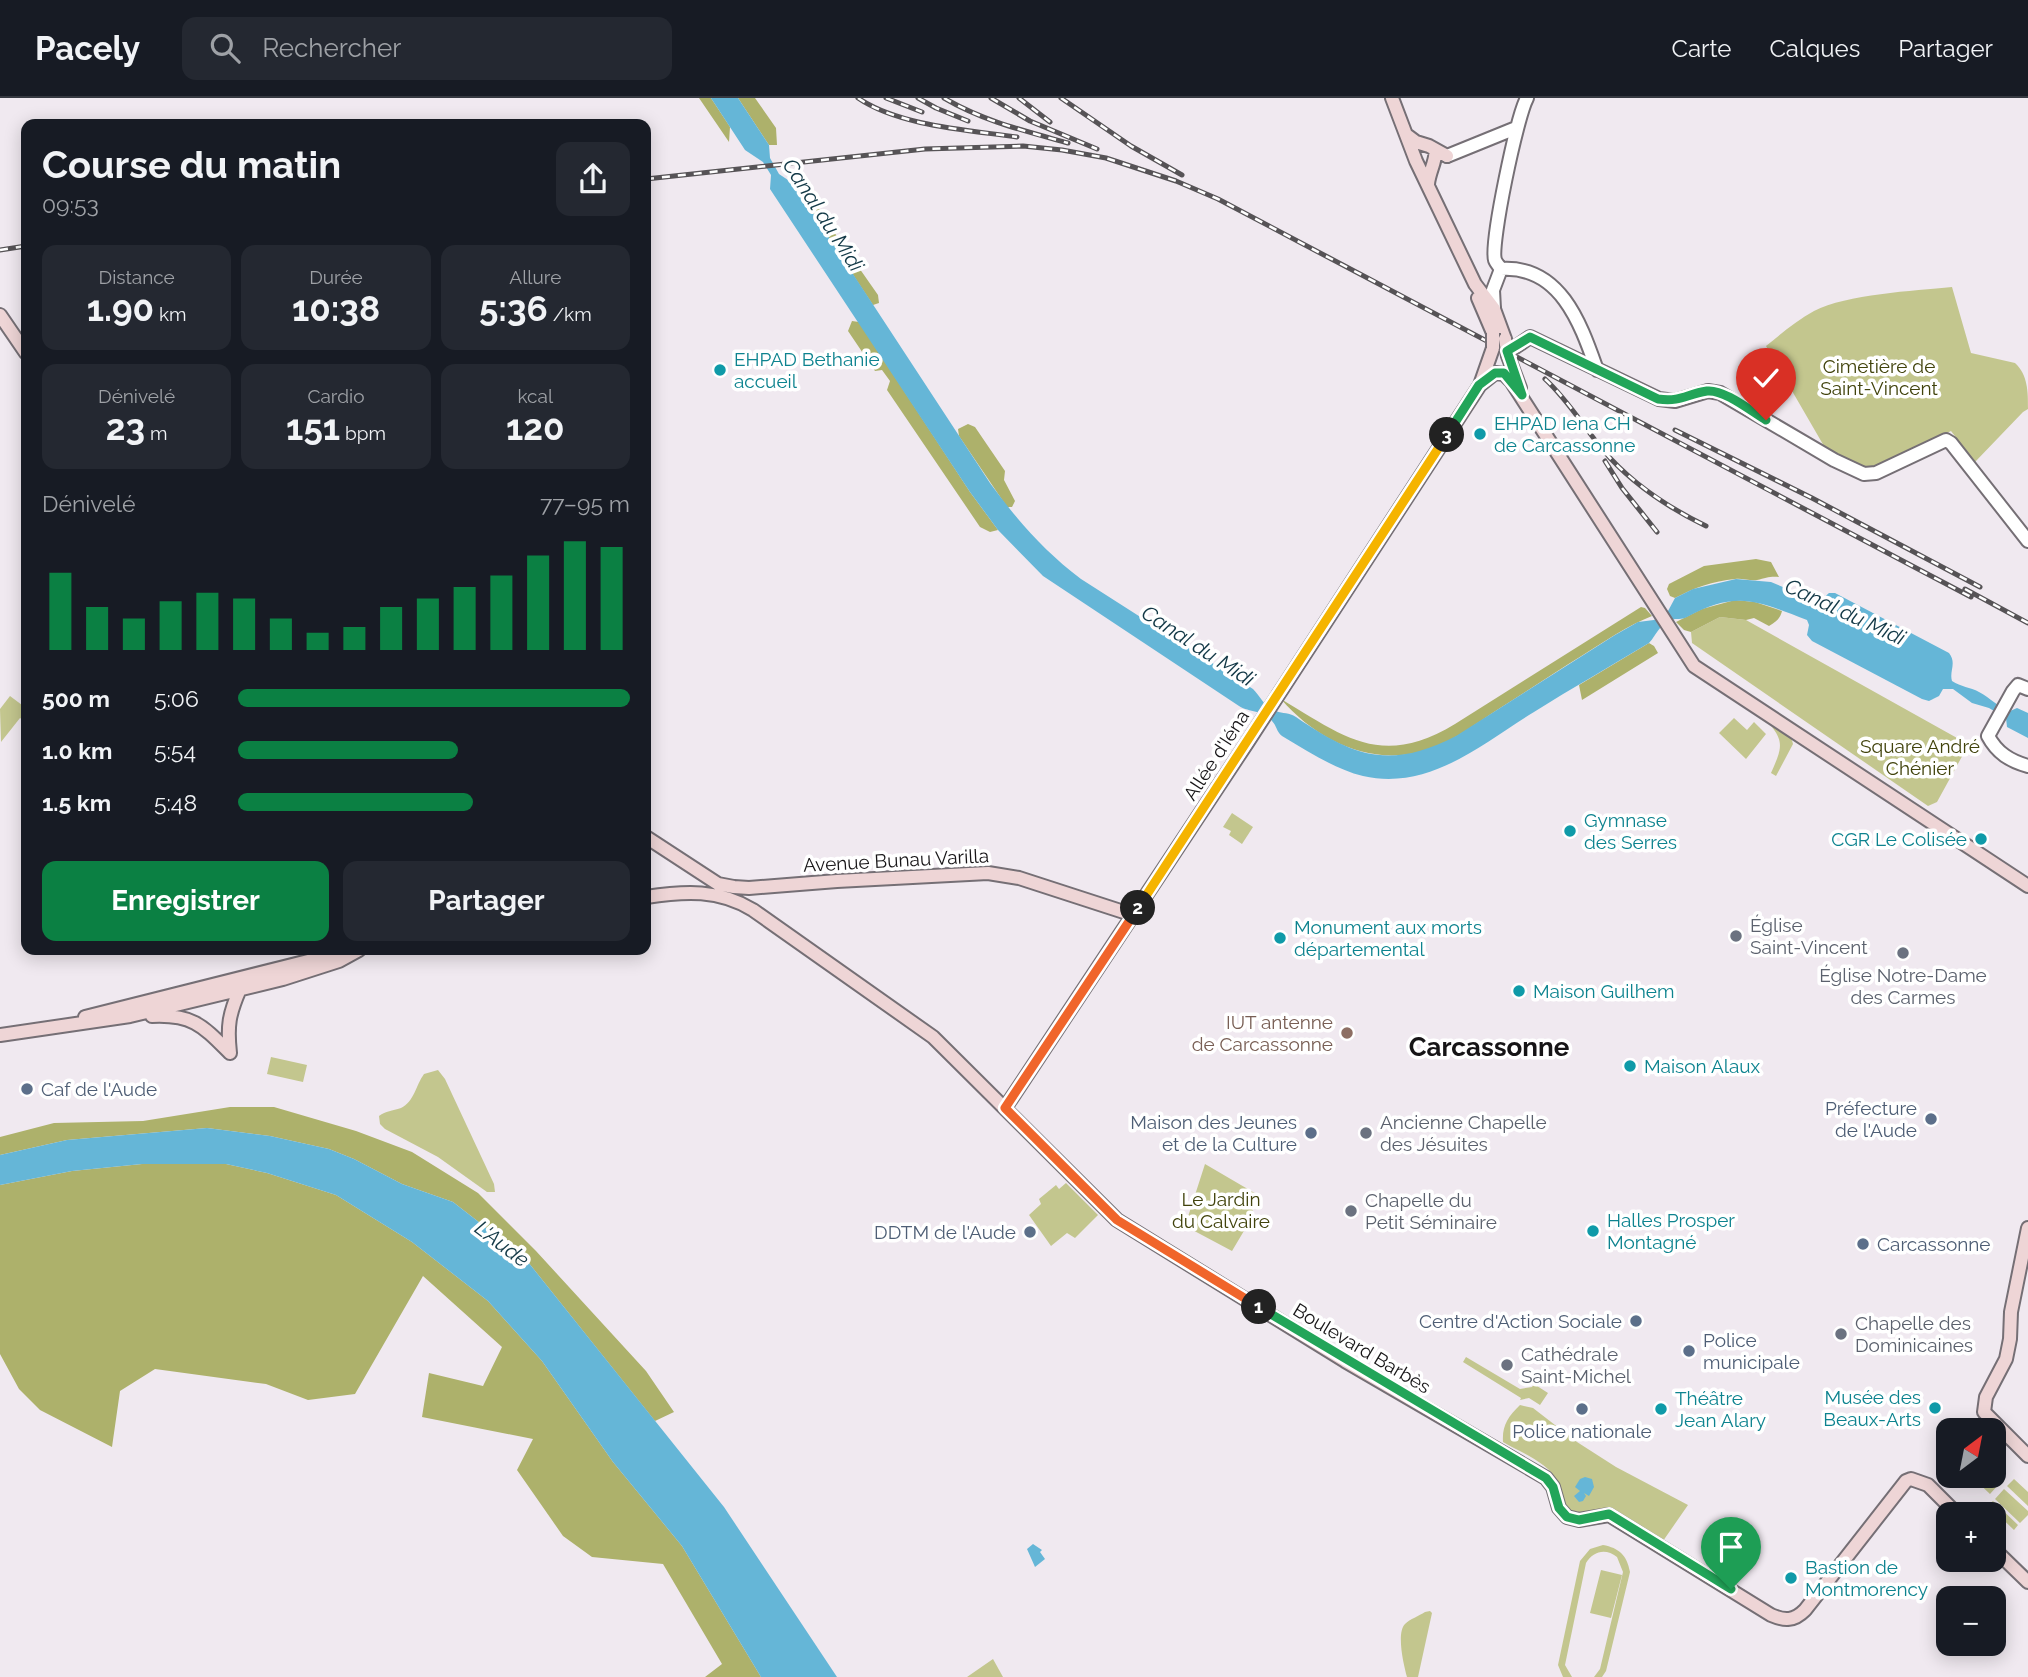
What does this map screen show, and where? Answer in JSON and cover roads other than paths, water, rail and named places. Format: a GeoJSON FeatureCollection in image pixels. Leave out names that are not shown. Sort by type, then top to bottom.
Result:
{"type":"FeatureCollection","features":[{"type":"Feature","properties":{"kind":"main road"},"geometry":{"type":"LineString","coordinates":[[1392,98],[1409,136],[1429,156],[1428,184],[1475,284],[1493,309],[1522,395]]}},
{"type":"Feature","properties":{"kind":"main road"},"geometry":{"type":"LineString","coordinates":[[1475,284],[1476,295],[1506,345]]}},
{"type":"Feature","properties":{"kind":"main road"},"geometry":{"type":"LineString","coordinates":[[0,315],[21,346]]}},
{"type":"Feature","properties":{"kind":"main road","name":"Allée d'Iéna"},"geometry":{"type":"LineString","coordinates":[[1005,1108],[1479,385],[1493,348],[1506,345]]}},
{"type":"Feature","properties":{"kind":"main road"},"geometry":{"type":"LineString","coordinates":[[1479,385],[1495,373],[1504,373],[1522,395],[1694,666],[2028,886]]}},
{"type":"Feature","properties":{"kind":"main road","name":"Avenue Bunau Varilla"},"geometry":{"type":"LineString","coordinates":[[651,840],[700,873],[708,890]]}},
{"type":"Feature","properties":{"kind":"main road"},"geometry":{"type":"LineString","coordinates":[[700,873],[708,890]]}},
{"type":"Feature","properties":{"kind":"main road","name":"Avenue Bunau Varilla"},"geometry":{"type":"LineString","coordinates":[[651,896],[844,880],[988,873],[1009,875],[1133,915]]}},
{"type":"Feature","properties":{"kind":"main road"},"geometry":{"type":"LineString","coordinates":[[744,904],[749,888]]}},
{"type":"Feature","properties":{"kind":"main road","name":"Boulevard Barbès"},"geometry":{"type":"LineString","coordinates":[[708,890],[744,904],[943,1045],[1117,1220],[1345,1361],[1546,1478],[1553,1487],[1559,1508],[1567,1517],[1579,1520],[1609,1514],[1771,1615],[1782,1619],[1799,1615],[1906,1481],[1911,1479],[1922,1482],[1944,1502]]}},
{"type":"Feature","properties":{"kind":"main road"},"geometry":{"type":"LineString","coordinates":[[49,1027],[333,955]]}},
{"type":"Feature","properties":{"kind":"main road"},"geometry":{"type":"LineString","coordinates":[[0,1035],[130,1016],[283,979],[350,955]]}},
{"type":"Feature","properties":{"kind":"main road"},"geometry":{"type":"LineString","coordinates":[[130,1016],[169,1015],[186,1019],[202,1026],[230,1053],[227,1026],[240,989]]}},
{"type":"Feature","properties":{"kind":"main road"},"geometry":{"type":"LineString","coordinates":[[2028,1228],[2011,1312],[2006,1359],[1986,1397],[1984,1412],[2028,1456]]}},
{"type":"Feature","properties":{"kind":"main road"},"geometry":{"type":"LineString","coordinates":[[2006,1561],[2028,1582]]}},
{"type":"Feature","properties":{"kind":"street"},"geometry":{"type":"LineString","coordinates":[[1527,98],[1516,128],[1500,208],[1494,258],[1501,269],[1529,274],[1554,285],[1571,309],[1597,370]]}},
{"type":"Feature","properties":{"kind":"street"},"geometry":{"type":"LineString","coordinates":[[1429,156],[1516,128]]}},
{"type":"Feature","properties":{"kind":"street"},"geometry":{"type":"LineString","coordinates":[[1493,309],[1493,290],[1501,269]]}},
{"type":"Feature","properties":{"kind":"street"},"geometry":{"type":"LineString","coordinates":[[1506,345],[1530,337],[1658,399],[1675,401],[1708,391],[1720,393],[1834,460],[1864,474],[1876,473],[1946,440],[2028,541]]}},
{"type":"Feature","properties":{"kind":"street"},"geometry":{"type":"LineString","coordinates":[[2023,687],[2009,696],[1990,731],[1996,750],[2015,762],[2028,766]]}},
{"type":"Feature","properties":{"kind":"water","name":"Canal du Midi"},"geometry":{"type":"Polygon","coordinates":[[[711,98],[738,98],[769,145],[770,158],[779,174],[794,184],[990,483],[1043,546],[1081,579],[1253,689],[1268,707],[1293,715],[1336,742],[1355,750],[1392,755],[1433,747],[1456,736],[1615,635],[1638,622],[1654,620],[1668,611],[1675,598],[1693,589],[1736,579],[1771,582],[1819,602],[1829,593],[1835,593],[1949,653],[1952,660],[1952,681],[1979,692],[2008,712],[2017,708],[2028,713],[2028,738],[2007,727],[2006,718],[1989,708],[1972,703],[1953,689],[1943,689],[1939,696],[1929,701],[1922,699],[1812,641],[1807,635],[1807,620],[1760,604],[1734,601],[1720,603],[1685,618],[1667,622],[1649,643],[1475,750],[1433,771],[1411,777],[1387,779],[1363,776],[1331,764],[1282,736],[1268,717],[1239,706],[1043,576],[998,530],[970,492],[770,189],[771,175],[763,162],[745,150],[711,98]]]}},
{"type":"Feature","properties":{"kind":"water","name":"L'Aude"},"geometry":{"type":"Polygon","coordinates":[[[207,1128],[270,1136],[329,1149],[354,1159],[402,1184],[453,1202],[524,1257],[724,1507],[837,1677],[761,1677],[682,1546],[613,1462],[542,1361],[488,1301],[412,1242],[336,1195],[267,1173],[226,1164],[142,1164],[72,1171],[0,1185],[0,1155],[67,1140],[207,1128]]]}},
{"type":"Feature","properties":{"kind":"water"},"geometry":{"type":"Polygon","coordinates":[[[1580,1479],[1592,1479],[1594,1487],[1589,1496],[1584,1493],[1586,1496],[1579,1502],[1574,1496],[1580,1491],[1575,1487],[1580,1479]]]}},
{"type":"Feature","properties":{"kind":"water"},"geometry":{"type":"Polygon","coordinates":[[[1033,1544],[1042,1550],[1040,1552],[1045,1559],[1035,1567],[1027,1549],[1033,1544]]]}},
{"type":"Feature","properties":{"kind":"railway"},"geometry":{"type":"LineString","coordinates":[[858,98],[893,115],[913,121],[1017,137]]}},
{"type":"Feature","properties":{"kind":"railway"},"geometry":{"type":"LineString","coordinates":[[886,98],[922,112]]}},
{"type":"Feature","properties":{"kind":"railway"},"geometry":{"type":"LineString","coordinates":[[918,98],[968,121]]}},
{"type":"Feature","properties":{"kind":"railway"},"geometry":{"type":"LineString","coordinates":[[944,98],[989,119],[1068,143]]}},
{"type":"Feature","properties":{"kind":"railway"},"geometry":{"type":"LineString","coordinates":[[991,98],[1030,121],[1097,149]]}},
{"type":"Feature","properties":{"kind":"railway"},"geometry":{"type":"LineString","coordinates":[[1019,98],[1050,122]]}},
{"type":"Feature","properties":{"kind":"railway"},"geometry":{"type":"LineString","coordinates":[[1061,98],[1131,146],[1182,175]]}},
{"type":"Feature","properties":{"kind":"railway"},"geometry":{"type":"LineString","coordinates":[[651,178],[925,149],[1023,146],[1106,158],[1176,181],[1218,199],[1971,597]]}},
{"type":"Feature","properties":{"kind":"railway"},"geometry":{"type":"LineString","coordinates":[[0,250],[21,247]]}},
{"type":"Feature","properties":{"kind":"railway"},"geometry":{"type":"LineString","coordinates":[[1545,379],[1625,473],[1664,502],[1706,526]]}},
{"type":"Feature","properties":{"kind":"railway"},"geometry":{"type":"LineString","coordinates":[[1675,430],[1812,498],[1980,587]]}},
{"type":"Feature","properties":{"kind":"railway"},"geometry":{"type":"LineString","coordinates":[[1605,461],[1622,488],[1657,532]]}},
{"type":"Feature","properties":{"kind":"railway"},"geometry":{"type":"LineString","coordinates":[[1965,589],[2028,623]]}},
{"type":"Feature","properties":{"kind":"place","name":"EHPAD Bethanie accueil"},"geometry":{"type":"Point","coordinates":[720,370]}},
{"type":"Feature","properties":{"kind":"place","name":"EHPAD Iena CH de Carcassonne"},"geometry":{"type":"Point","coordinates":[1480,434]}},
{"type":"Feature","properties":{"kind":"place","name":"Gymnase des Serres"},"geometry":{"type":"Point","coordinates":[1570,831]}},
{"type":"Feature","properties":{"kind":"place","name":"CGR Le Colisée"},"geometry":{"type":"Point","coordinates":[1981,839]}},
{"type":"Feature","properties":{"kind":"place","name":"Église Saint-Vincent"},"geometry":{"type":"Point","coordinates":[1736,936]}},
{"type":"Feature","properties":{"kind":"place","name":"Monument aux morts départemental"},"geometry":{"type":"Point","coordinates":[1280,938]}},
{"type":"Feature","properties":{"kind":"place","name":"Église Notre-Dame des Carmes"},"geometry":{"type":"Point","coordinates":[1903,953]}},
{"type":"Feature","properties":{"kind":"place","name":"Maison Guilhem"},"geometry":{"type":"Point","coordinates":[1519,991]}},
{"type":"Feature","properties":{"kind":"place","name":"IUT antenne de Carcassonne"},"geometry":{"type":"Point","coordinates":[1347,1033]}},
{"type":"Feature","properties":{"kind":"place","name":"Maison Alaux"},"geometry":{"type":"Point","coordinates":[1630,1066]}},
{"type":"Feature","properties":{"kind":"place","name":"Caf de l'Aude"},"geometry":{"type":"Point","coordinates":[27,1089]}},
{"type":"Feature","properties":{"kind":"place","name":"Préfecture de l'Aude"},"geometry":{"type":"Point","coordinates":[1931,1119]}},
{"type":"Feature","properties":{"kind":"place","name":"Maison des Jeunes et de la Culture"},"geometry":{"type":"Point","coordinates":[1311,1133]}},
{"type":"Feature","properties":{"kind":"place","name":"Ancienne Chapelle des Jésuites"},"geometry":{"type":"Point","coordinates":[1366,1133]}},
{"type":"Feature","properties":{"kind":"place","name":"Chapelle du Petit Séminaire"},"geometry":{"type":"Point","coordinates":[1351,1211]}},
{"type":"Feature","properties":{"kind":"place","name":"Halles Prosper Montagné"},"geometry":{"type":"Point","coordinates":[1593,1231]}},
{"type":"Feature","properties":{"kind":"place","name":"DDTM de l'Aude"},"geometry":{"type":"Point","coordinates":[1030,1232]}},
{"type":"Feature","properties":{"kind":"place","name":"Carcassonne"},"geometry":{"type":"Point","coordinates":[1863,1244]}},
{"type":"Feature","properties":{"kind":"place","name":"Centre d'Action Sociale"},"geometry":{"type":"Point","coordinates":[1636,1321]}},
{"type":"Feature","properties":{"kind":"place","name":"Chapelle des Dominicaines"},"geometry":{"type":"Point","coordinates":[1841,1334]}},
{"type":"Feature","properties":{"kind":"place","name":"Police municipale"},"geometry":{"type":"Point","coordinates":[1689,1351]}},
{"type":"Feature","properties":{"kind":"place","name":"Cathédrale Saint-Michel"},"geometry":{"type":"Point","coordinates":[1507,1365]}},
{"type":"Feature","properties":{"kind":"place","name":"Musée des Beaux-Arts"},"geometry":{"type":"Point","coordinates":[1935,1408]}},
{"type":"Feature","properties":{"kind":"place","name":"Police nationale"},"geometry":{"type":"Point","coordinates":[1582,1409]}},
{"type":"Feature","properties":{"kind":"place","name":"Théâtre Jean Alary"},"geometry":{"type":"Point","coordinates":[1661,1409]}},
{"type":"Feature","properties":{"kind":"place","name":"Bastion de Montmorency"},"geometry":{"type":"Point","coordinates":[1791,1578]}},
{"type":"Feature","properties":{"kind":"district","name":"Carcassonne"},"geometry":{"type":"Point","coordinates":[1489,1047]}},
{"type":"Feature","properties":{"kind":"park label","name":"Cimetière de Saint-Vincent"},"geometry":{"type":"Point","coordinates":[1879,377]}},
{"type":"Feature","properties":{"kind":"park label","name":"Square André Chénier"},"geometry":{"type":"Point","coordinates":[1920,757]}},
{"type":"Feature","properties":{"kind":"park label","name":"Le Jardin du Calvaire"},"geometry":{"type":"Point","coordinates":[1221,1210]}}]}
